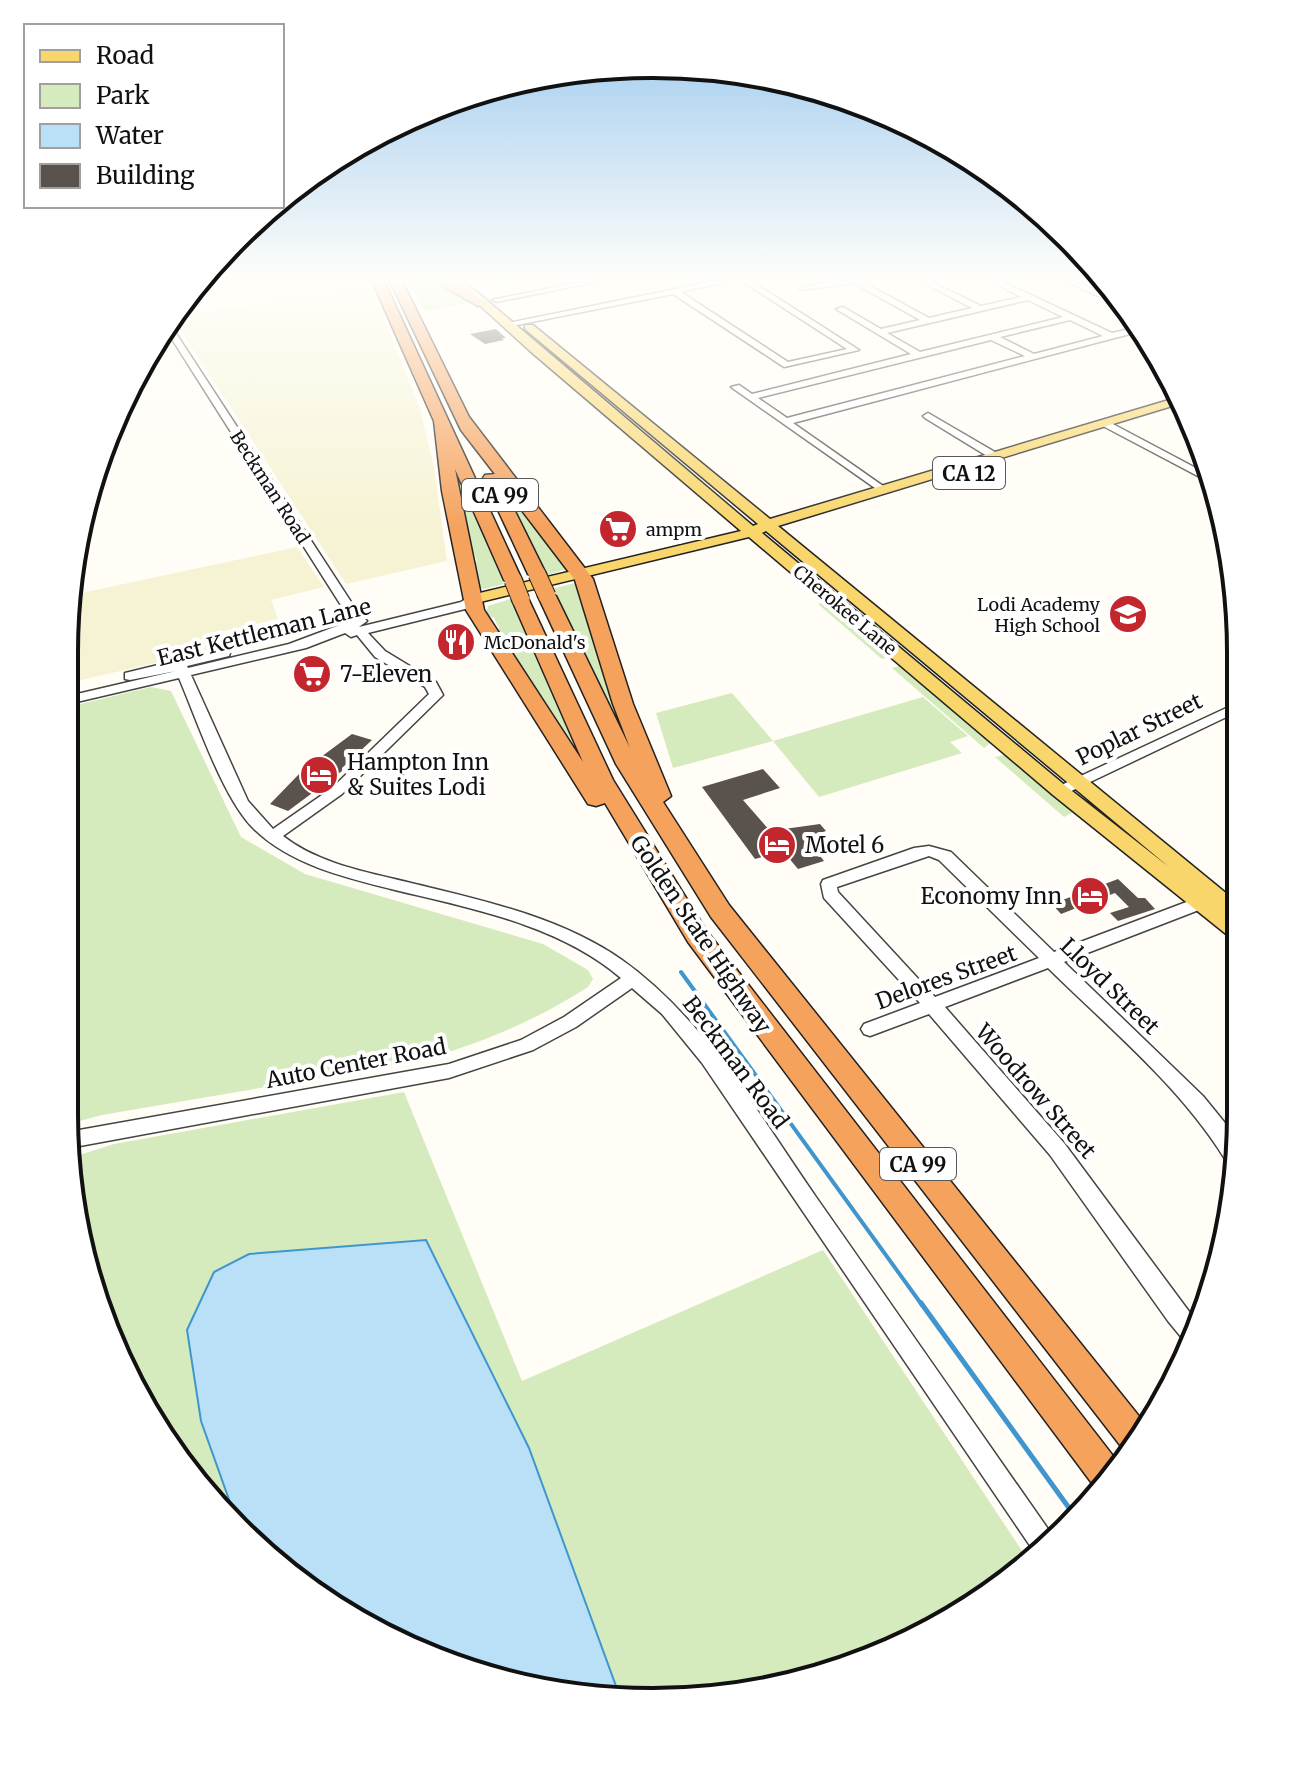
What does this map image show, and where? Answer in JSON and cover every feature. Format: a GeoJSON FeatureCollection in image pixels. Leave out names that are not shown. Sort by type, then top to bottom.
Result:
{"type":"FeatureCollection","features":[{"type":"Feature","properties":{"kind":"highway","name":"Golden State Highway"},"geometry":{"type":"LineString","coordinates":[[415,363],[602,780],[697,936],[1102,1470]]}},
{"type":"Feature","properties":{"kind":"highway","name":"Golden State Highway"},"geometry":{"type":"LineString","coordinates":[[436,363],[627,764],[704,884],[750,951],[1130,1433]]}},
{"type":"Feature","properties":{"kind":"highway"},"geometry":{"type":"LineString","coordinates":[[461,416],[500,472],[581,574],[623,704],[660,795],[704,884]]}},
{"type":"Feature","properties":{"kind":"highway"},"geometry":{"type":"LineString","coordinates":[[441,422],[450,491],[477,615],[634,857],[697,936]]}},
{"type":"Feature","properties":{"kind":"main road","name":"Cherokee Lane"},"geometry":{"type":"LineString","coordinates":[[553,363],[623,424],[766,529],[1079,783],[1227,921]]}},
{"type":"Feature","properties":{"kind":"main road","name":"Cherokee Lane"},"geometry":{"type":"LineString","coordinates":[[574,363],[766,529],[1060,791],[1208,900],[1227,909]]}},
{"type":"Feature","properties":{"kind":"main road","name":"East Kettleman Lane"},"geometry":{"type":"LineString","coordinates":[[472,599],[766,529],[1111,426],[1171,404]]}},
{"type":"Feature","properties":{"kind":"main road","name":"East Kettleman Lane"},"geometry":{"type":"LineString","coordinates":[[766,529],[882,490],[1173,410]]}},
{"type":"Feature","properties":{"kind":"main road"},"geometry":{"type":"LineString","coordinates":[[623,424],[642,420]]}},
{"type":"Feature","properties":{"kind":"street","name":"Beckman Road"},"geometry":{"type":"LineString","coordinates":[[192,363],[380,654],[431,685],[436,695],[337,791],[272,837]]}},
{"type":"Feature","properties":{"kind":"street"},"geometry":{"type":"LineString","coordinates":[[750,397],[885,363]]}},
{"type":"Feature","properties":{"kind":"street"},"geometry":{"type":"LineString","coordinates":[[785,422],[1009,363]]}},
{"type":"Feature","properties":{"kind":"street"},"geometry":{"type":"LineString","coordinates":[[736,387],[882,490]]}},
{"type":"Feature","properties":{"kind":"street"},"geometry":{"type":"LineString","coordinates":[[928,416],[996,457]]}},
{"type":"Feature","properties":{"kind":"street"},"geometry":{"type":"LineString","coordinates":[[1111,426],[1199,474]]}},
{"type":"Feature","properties":{"kind":"street","name":"East Kettleman Lane"},"geometry":{"type":"LineString","coordinates":[[78,688],[293,647],[305,641],[428,610],[435,604],[472,599]]}},
{"type":"Feature","properties":{"kind":"street","name":"East Kettleman Lane"},"geometry":{"type":"LineString","coordinates":[[78,697],[344,625],[361,626],[465,605],[472,599]]}},
{"type":"Feature","properties":{"kind":"street"},"geometry":{"type":"LineString","coordinates":[[344,625],[350,610]]}},
{"type":"Feature","properties":{"kind":"street","name":"Beckman Road"},"geometry":{"type":"LineString","coordinates":[[182,669],[241,803],[272,837],[290,850],[338,870],[524,918],[579,944],[634,978],[668,1009],[708,1058],[1039,1538]]}},
{"type":"Feature","properties":{"kind":"street","name":"Poplar Street"},"geometry":{"type":"LineString","coordinates":[[1060,791],[1227,712]]}},
{"type":"Feature","properties":{"kind":"street","name":"Woodrow Street"},"geometry":{"type":"LineString","coordinates":[[938,852],[920,852],[836,880],[827,888],[1055,1146],[1111,1219],[1151,1283],[1186,1326]]}},
{"type":"Feature","properties":{"kind":"street","name":"Lloyd Street"},"geometry":{"type":"LineString","coordinates":[[938,852],[1209,1116],[1226,1144]]}},
{"type":"Feature","properties":{"kind":"street","name":"Delores Street"},"geometry":{"type":"LineString","coordinates":[[870,1029],[1208,900]]}},
{"type":"Feature","properties":{"kind":"street","name":"Auto Center Road"},"geometry":{"type":"LineString","coordinates":[[79,1138],[449,1071],[527,1045],[570,1022],[634,978]]}},
{"type":"Feature","properties":{"kind":"shaded area"},"geometry":{"type":"Polygon","coordinates":[[[202,363],[402,363],[420,409],[434,468],[447,561],[346,584],[202,363]]]}},
{"type":"Feature","properties":{"kind":"shaded area"},"geometry":{"type":"Polygon","coordinates":[[[297,547],[324,587],[271,600],[278,619],[221,632],[225,647],[78,681],[81,593],[297,547]]]}},
{"type":"Feature","properties":{"kind":"green space"},"geometry":{"type":"Polygon","coordinates":[[[454,478],[458,478],[504,584],[484,589],[477,587],[473,564],[477,561],[454,478]]]}},
{"type":"Feature","properties":{"kind":"green space"},"geometry":{"type":"Polygon","coordinates":[[[503,485],[548,545],[570,568],[547,575],[503,485]]]}},
{"type":"Feature","properties":{"kind":"green space"},"geometry":{"type":"Polygon","coordinates":[[[578,584],[625,733],[552,589],[578,584]]]}},
{"type":"Feature","properties":{"kind":"green space"},"geometry":{"type":"Polygon","coordinates":[[[510,599],[595,781],[497,634],[499,628],[494,618],[486,615],[488,606],[510,599]]]}},
{"type":"Feature","properties":{"kind":"green space"},"geometry":{"type":"Polygon","coordinates":[[[827,601],[890,656],[882,659],[818,604],[827,601]]]}},
{"type":"Feature","properties":{"kind":"green space"},"geometry":{"type":"Polygon","coordinates":[[[902,665],[991,742],[984,748],[892,668],[902,665]]]}},
{"type":"Feature","properties":{"kind":"green space"},"geometry":{"type":"Polygon","coordinates":[[[151,687],[171,691],[241,837],[305,874],[543,944],[588,970],[593,979],[588,987],[548,1011],[464,1047],[419,1061],[78,1121],[78,705],[151,687]]]}},
{"type":"Feature","properties":{"kind":"green space"},"geometry":{"type":"Polygon","coordinates":[[[732,693],[773,741],[673,768],[656,713],[732,693]]]}},
{"type":"Feature","properties":{"kind":"green space"},"geometry":{"type":"Polygon","coordinates":[[[923,697],[968,736],[950,742],[962,753],[819,797],[773,741],[923,697]]]}},
{"type":"Feature","properties":{"kind":"green space"},"geometry":{"type":"Polygon","coordinates":[[[1005,755],[1074,812],[1064,817],[995,757],[1005,755]]]}},
{"type":"Feature","properties":{"kind":"green space"},"geometry":{"type":"Polygon","coordinates":[[[404,1092],[522,1381],[823,1250],[1023,1552],[972,1591],[907,1629],[837,1658],[765,1677],[727,1683],[690,1687],[615,1687],[540,1677],[468,1658],[398,1629],[333,1591],[246,1520],[197,1463],[155,1401],[137,1368],[108,1298],[89,1226],[79,1155],[114,1144],[404,1092]]]}},
{"type":"Feature","properties":{"kind":"water"},"geometry":{"type":"Polygon","coordinates":[[[426,1240],[529,1448],[616,1687],[540,1677],[504,1668],[468,1658],[398,1629],[333,1591],[303,1569],[246,1520],[230,1502],[201,1421],[187,1330],[214,1272],[249,1254],[426,1240]]]}},
{"type":"Feature","properties":{"kind":"building","name":"Hampton Inn & Suites Lodi"},"geometry":{"type":"Polygon","coordinates":[[[352,734],[372,740],[342,771],[288,811],[270,804],[302,771],[352,734]]]}},
{"type":"Feature","properties":{"kind":"building","name":"Motel 6"},"geometry":{"type":"Polygon","coordinates":[[[763,769],[780,788],[743,800],[770,831],[820,824],[826,831],[806,838],[824,861],[798,869],[783,851],[755,859],[702,787],[763,769]]]}},
{"type":"Feature","properties":{"kind":"building"},"geometry":{"type":"Polygon","coordinates":[[[1118,879],[1155,909],[1118,921],[1110,913],[1129,907],[1115,893],[1061,914],[1052,904],[1118,879]]]}},
{"type":"Feature","properties":{"kind":"waterway"},"geometry":{"type":"LineString","coordinates":[[681,972],[922,1305]]}},
{"type":"Feature","properties":{"kind":"waterway"},"geometry":{"type":"LineString","coordinates":[[921,1303],[1069,1508]]}},
{"type":"Feature","properties":{"kind":"place","name":"ampm"},"geometry":{"type":"Point","coordinates":[618,529]}},
{"type":"Feature","properties":{"kind":"place","name":"Lodi Academy High School"},"geometry":{"type":"Point","coordinates":[1128,614]}},
{"type":"Feature","properties":{"kind":"place","name":"McDonald's"},"geometry":{"type":"Point","coordinates":[456,642]}},
{"type":"Feature","properties":{"kind":"place","name":"7-Eleven"},"geometry":{"type":"Point","coordinates":[312,674]}},
{"type":"Feature","properties":{"kind":"place","name":"Hampton Inn & Suites Lodi"},"geometry":{"type":"Point","coordinates":[319,775]}},
{"type":"Feature","properties":{"kind":"place","name":"Motel 6"},"geometry":{"type":"Point","coordinates":[777,845]}},
{"type":"Feature","properties":{"kind":"place","name":"Economy Inn"},"geometry":{"type":"Point","coordinates":[1090,896]}}]}
